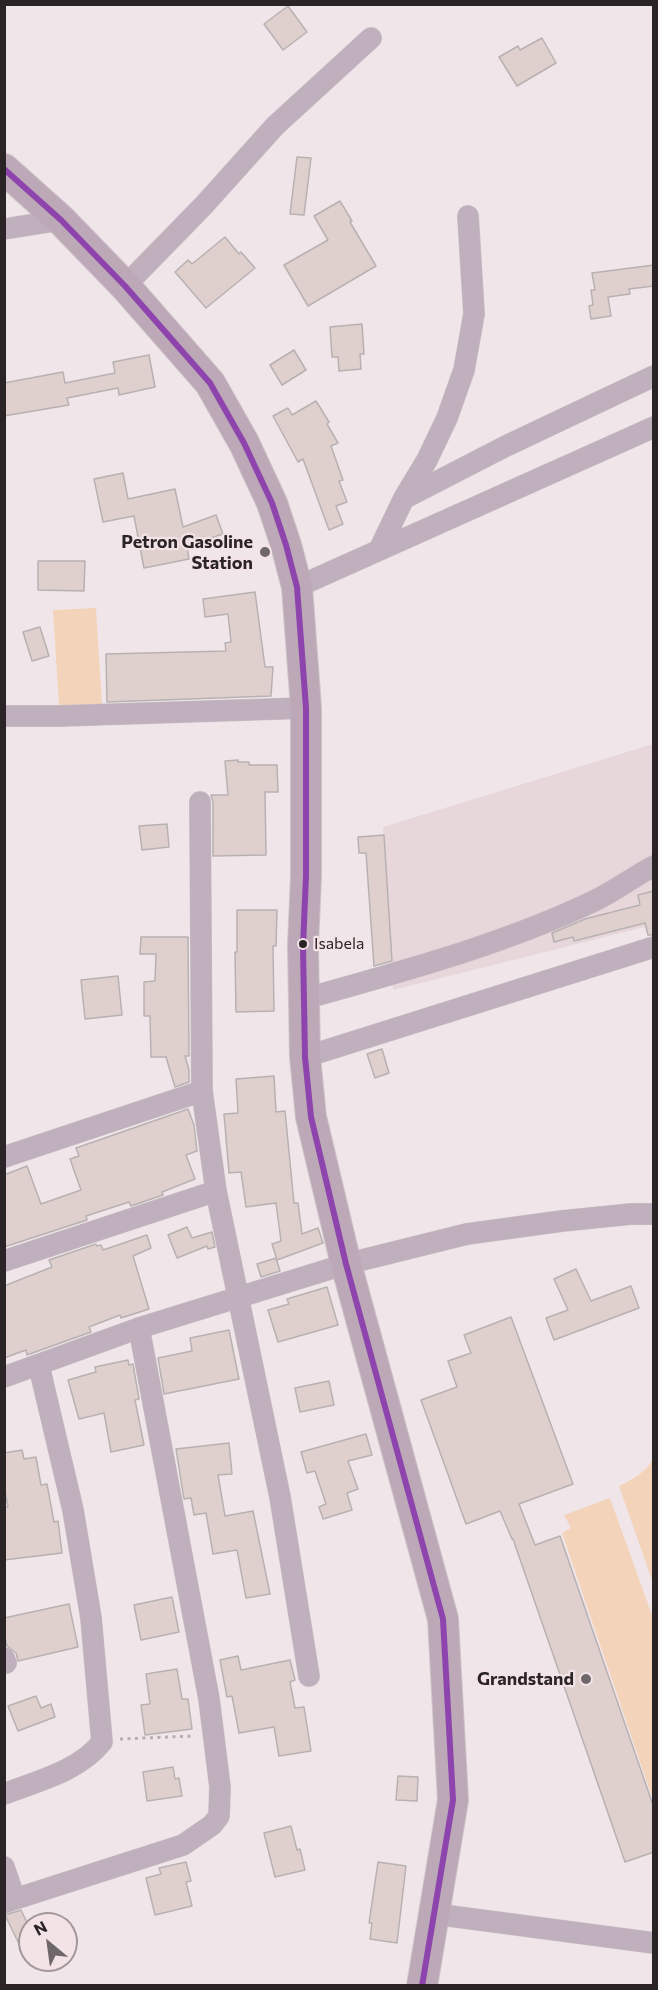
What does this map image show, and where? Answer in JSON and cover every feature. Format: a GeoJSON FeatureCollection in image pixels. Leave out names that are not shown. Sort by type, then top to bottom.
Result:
{"type":"FeatureCollection","features":[{"type":"Feature","properties":{"kind":"highway"},"geometry":{"type":"LineString","coordinates":[[4,169],[61,220],[125,286],[210,383],[244,443],[272,503],[297,587],[306,708],[306,876],[303,946],[306,1058],[311,1117],[346,1264],[443,1619],[453,1800],[422,1986]]}},
{"type":"Feature","properties":{"kind":"street"},"geometry":{"type":"LineString","coordinates":[[125,286],[204,205],[275,126],[371,38]]}},
{"type":"Feature","properties":{"kind":"street"},"geometry":{"type":"LineString","coordinates":[[379,550],[447,418],[464,370],[474,314],[468,216]]}},
{"type":"Feature","properties":{"kind":"street"},"geometry":{"type":"LineString","coordinates":[[4,229],[61,220]]}},
{"type":"Feature","properties":{"kind":"street"},"geometry":{"type":"LineString","coordinates":[[404,498],[506,446],[654,376]]}},
{"type":"Feature","properties":{"kind":"street"},"geometry":{"type":"LineString","coordinates":[[297,587],[654,427]]}},
{"type":"Feature","properties":{"kind":"street"},"geometry":{"type":"LineString","coordinates":[[4,716],[306,708]]}},
{"type":"Feature","properties":{"kind":"street"},"geometry":{"type":"LineString","coordinates":[[200,802],[202,1092],[216,1191],[280,1497],[309,1676]]}},
{"type":"Feature","properties":{"kind":"street"},"geometry":{"type":"LineString","coordinates":[[304,999],[444,959],[530,928],[596,900],[654,866]]}},
{"type":"Feature","properties":{"kind":"street"},"geometry":{"type":"LineString","coordinates":[[306,1058],[654,947]]}},
{"type":"Feature","properties":{"kind":"street"},"geometry":{"type":"LineString","coordinates":[[4,1157],[202,1092]]}},
{"type":"Feature","properties":{"kind":"street"},"geometry":{"type":"LineString","coordinates":[[4,1261],[216,1191]]}},
{"type":"Feature","properties":{"kind":"street"},"geometry":{"type":"LineString","coordinates":[[4,1377],[139,1328],[346,1264],[467,1234],[562,1221],[654,1214]]}},
{"type":"Feature","properties":{"kind":"street"},"geometry":{"type":"LineString","coordinates":[[4,1867],[10,1901],[183,1845],[212,1825],[219,1816],[220,1787],[214,1735],[196,1623],[139,1328]]}},
{"type":"Feature","properties":{"kind":"street"},"geometry":{"type":"LineString","coordinates":[[4,1794],[78,1764],[93,1753],[102,1742],[86,1586],[73,1510],[39,1366]]}},
{"type":"Feature","properties":{"kind":"street"},"geometry":{"type":"LineString","coordinates":[[435,1914],[654,1942]]}},
{"type":"Feature","properties":{"kind":"path"},"geometry":{"type":"LineString","coordinates":[[102,1742],[123,1738],[214,1735]]}},
{"type":"Feature","properties":{"kind":"shaded area"},"geometry":{"type":"Polygon","coordinates":[[[96,608],[102,704],[59,707],[53,610],[96,608]]]}},
{"type":"Feature","properties":{"kind":"shaded area"},"geometry":{"type":"Polygon","coordinates":[[[653,744],[653,925],[393,990],[383,827],[653,744]]]}},
{"type":"Feature","properties":{"kind":"shaded area"},"geometry":{"type":"Polygon","coordinates":[[[653,1459],[653,1583],[619,1486],[642,1472],[653,1459]]]}},
{"type":"Feature","properties":{"kind":"shaded area"},"geometry":{"type":"Polygon","coordinates":[[[610,1498],[653,1618],[653,1800],[562,1533],[571,1528],[564,1515],[610,1498]]]}},
{"type":"Feature","properties":{"kind":"building"},"geometry":{"type":"Polygon","coordinates":[[[288,6],[307,32],[283,50],[264,24],[288,6]]]}},
{"type":"Feature","properties":{"kind":"building"},"geometry":{"type":"Polygon","coordinates":[[[542,38],[556,63],[517,86],[499,57],[518,46],[520,50],[542,38]]]}},
{"type":"Feature","properties":{"kind":"building"},"geometry":{"type":"Polygon","coordinates":[[[297,157],[311,158],[304,215],[290,214],[297,157]]]}},
{"type":"Feature","properties":{"kind":"building"},"geometry":{"type":"Polygon","coordinates":[[[340,201],[376,266],[308,306],[284,265],[328,240],[314,216],[340,201]]]}},
{"type":"Feature","properties":{"kind":"building"},"geometry":{"type":"Polygon","coordinates":[[[225,237],[255,268],[206,308],[175,272],[188,260],[192,264],[225,237]]]}},
{"type":"Feature","properties":{"kind":"building"},"geometry":{"type":"Polygon","coordinates":[[[654,265],[654,286],[629,289],[630,294],[608,297],[611,316],[591,319],[589,306],[593,305],[591,290],[595,290],[592,273],[654,265]]]}},
{"type":"Feature","properties":{"kind":"building"},"geometry":{"type":"Polygon","coordinates":[[[362,324],[364,354],[360,354],[361,369],[339,371],[338,357],[332,357],[330,327],[362,324]]]}},
{"type":"Feature","properties":{"kind":"building"},"geometry":{"type":"Polygon","coordinates":[[[294,350],[306,370],[282,385],[270,365],[294,350]]]}},
{"type":"Feature","properties":{"kind":"building"},"geometry":{"type":"Polygon","coordinates":[[[149,355],[155,387],[119,395],[118,388],[67,398],[69,405],[4,416],[4,383],[63,372],[65,383],[115,373],[113,362],[149,355]]]}},
{"type":"Feature","properties":{"kind":"building"},"geometry":{"type":"Polygon","coordinates":[[[316,401],[338,443],[331,446],[343,480],[339,481],[347,502],[336,506],[343,524],[329,530],[303,459],[298,462],[273,416],[288,408],[292,415],[316,401]]]}},
{"type":"Feature","properties":{"kind":"building"},"geometry":{"type":"Polygon","coordinates":[[[123,473],[128,499],[175,489],[183,527],[216,515],[223,534],[187,546],[189,559],[144,568],[134,516],[103,522],[94,479],[123,473]]]}},
{"type":"Feature","properties":{"kind":"building"},"geometry":{"type":"Polygon","coordinates":[[[38,561],[85,561],[84,591],[38,590],[38,561]]]}},
{"type":"Feature","properties":{"kind":"building"},"geometry":{"type":"Polygon","coordinates":[[[255,592],[265,667],[273,667],[271,696],[107,702],[106,654],[226,651],[225,643],[231,642],[228,614],[205,617],[203,599],[255,592]]]}},
{"type":"Feature","properties":{"kind":"building"},"geometry":{"type":"Polygon","coordinates":[[[40,627],[49,656],[32,661],[23,632],[40,627]]]}},
{"type":"Feature","properties":{"kind":"building"},"geometry":{"type":"Polygon","coordinates":[[[238,760],[238,762],[249,762],[249,765],[277,765],[278,792],[265,792],[266,855],[213,856],[211,795],[228,795],[225,761],[238,760]]]}},
{"type":"Feature","properties":{"kind":"building"},"geometry":{"type":"Polygon","coordinates":[[[167,824],[169,847],[142,850],[139,826],[167,824]]]}},
{"type":"Feature","properties":{"kind":"building"},"geometry":{"type":"Polygon","coordinates":[[[384,835],[392,961],[374,966],[366,853],[359,853],[358,837],[384,835]]]}},
{"type":"Feature","properties":{"kind":"building"},"geometry":{"type":"Polygon","coordinates":[[[654,891],[654,935],[648,935],[645,923],[574,941],[573,937],[554,942],[552,933],[585,919],[640,905],[638,895],[654,891]]]}},
{"type":"Feature","properties":{"kind":"building"},"geometry":{"type":"Polygon","coordinates":[[[237,910],[277,910],[276,946],[273,946],[274,1011],[236,1012],[237,910]]]}},
{"type":"Feature","properties":{"kind":"building"},"geometry":{"type":"Polygon","coordinates":[[[141,937],[188,937],[189,1056],[185,1056],[189,1070],[189,1082],[175,1087],[166,1057],[151,1057],[150,1016],[144,1016],[144,982],[155,981],[156,954],[140,954],[141,937]]]}},
{"type":"Feature","properties":{"kind":"building"},"geometry":{"type":"Polygon","coordinates":[[[118,976],[122,1015],[85,1019],[81,980],[118,976]]]}},
{"type":"Feature","properties":{"kind":"building"},"geometry":{"type":"Polygon","coordinates":[[[382,1049],[389,1073],[375,1078],[367,1054],[382,1049]]]}},
{"type":"Feature","properties":{"kind":"building"},"geometry":{"type":"Polygon","coordinates":[[[274,1076],[276,1112],[285,1111],[294,1203],[298,1203],[302,1234],[318,1228],[323,1243],[277,1260],[272,1244],[281,1241],[276,1203],[246,1207],[241,1172],[229,1173],[224,1114],[238,1113],[236,1079],[274,1076]]]}},
{"type":"Feature","properties":{"kind":"building"},"geometry":{"type":"Polygon","coordinates":[[[188,1109],[194,1125],[197,1151],[186,1155],[195,1179],[162,1192],[163,1195],[131,1206],[129,1202],[86,1216],[87,1220],[4,1247],[4,1175],[27,1166],[41,1204],[81,1190],[70,1159],[79,1156],[76,1148],[188,1109]]]}},
{"type":"Feature","properties":{"kind":"building"},"geometry":{"type":"Polygon","coordinates":[[[187,1227],[192,1238],[212,1232],[215,1247],[208,1249],[207,1246],[177,1258],[168,1235],[187,1227]]]}},
{"type":"Feature","properties":{"kind":"building"},"geometry":{"type":"Polygon","coordinates":[[[147,1235],[151,1248],[133,1256],[149,1309],[121,1318],[120,1315],[89,1327],[91,1332],[27,1355],[26,1350],[4,1358],[4,1286],[52,1267],[49,1260],[96,1244],[101,1245],[103,1250],[147,1235]]]}},
{"type":"Feature","properties":{"kind":"building"},"geometry":{"type":"Polygon","coordinates":[[[276,1258],[280,1271],[261,1277],[257,1264],[276,1258]]]}},
{"type":"Feature","properties":{"kind":"building"},"geometry":{"type":"Polygon","coordinates":[[[576,1269],[591,1301],[631,1286],[639,1308],[554,1340],[546,1318],[568,1310],[554,1279],[576,1269]]]}},
{"type":"Feature","properties":{"kind":"building"},"geometry":{"type":"Polygon","coordinates":[[[327,1287],[338,1325],[278,1342],[268,1310],[289,1304],[287,1299],[327,1287]]]}},
{"type":"Feature","properties":{"kind":"building"},"geometry":{"type":"Polygon","coordinates":[[[511,1317],[573,1484],[519,1504],[535,1545],[560,1536],[654,1808],[654,1852],[625,1862],[513,1539],[500,1511],[466,1524],[421,1400],[457,1387],[448,1361],[471,1353],[464,1335],[511,1317]]]}},
{"type":"Feature","properties":{"kind":"building"},"geometry":{"type":"Polygon","coordinates":[[[229,1330],[239,1379],[164,1394],[158,1358],[192,1351],[190,1338],[229,1330]]]}},
{"type":"Feature","properties":{"kind":"building"},"geometry":{"type":"Polygon","coordinates":[[[128,1360],[129,1365],[133,1364],[139,1399],[135,1400],[144,1445],[111,1452],[104,1413],[79,1419],[68,1380],[96,1372],[95,1367],[128,1360]]]}},
{"type":"Feature","properties":{"kind":"building"},"geometry":{"type":"Polygon","coordinates":[[[329,1381],[334,1405],[300,1412],[295,1388],[329,1381]]]}},
{"type":"Feature","properties":{"kind":"building"},"geometry":{"type":"Polygon","coordinates":[[[366,1434],[372,1455],[348,1461],[358,1489],[347,1493],[352,1510],[323,1519],[319,1507],[326,1504],[315,1471],[307,1473],[301,1452],[366,1434]]]}},
{"type":"Feature","properties":{"kind":"building"},"geometry":{"type":"Polygon","coordinates":[[[229,1443],[232,1474],[218,1475],[225,1516],[253,1511],[270,1594],[246,1598],[237,1550],[213,1554],[206,1513],[194,1515],[191,1498],[184,1499],[176,1449],[229,1443]]]}},
{"type":"Feature","properties":{"kind":"building"},"geometry":{"type":"Polygon","coordinates":[[[22,1450],[24,1459],[36,1457],[41,1485],[47,1484],[54,1522],[58,1521],[62,1553],[4,1560],[4,1508],[8,1507],[4,1486],[4,1453],[22,1450]]]}},
{"type":"Feature","properties":{"kind":"building"},"geometry":{"type":"Polygon","coordinates":[[[172,1597],[179,1632],[141,1640],[134,1605],[172,1597]]]}},
{"type":"Feature","properties":{"kind":"building"},"geometry":{"type":"Polygon","coordinates":[[[69,1604],[78,1647],[18,1661],[16,1653],[7,1646],[4,1618],[69,1604]]]}},
{"type":"Feature","properties":{"kind":"building"},"geometry":{"type":"Polygon","coordinates":[[[238,1656],[241,1670],[290,1660],[295,1680],[290,1682],[295,1708],[304,1707],[311,1751],[279,1756],[274,1727],[239,1733],[232,1696],[227,1697],[220,1660],[238,1656]]]}},
{"type":"Feature","properties":{"kind":"building"},"geometry":{"type":"Polygon","coordinates":[[[177,1669],[182,1699],[188,1699],[192,1729],[145,1735],[141,1705],[150,1704],[146,1674],[177,1669]]]}},
{"type":"Feature","properties":{"kind":"building"},"geometry":{"type":"Polygon","coordinates":[[[36,1696],[41,1708],[51,1704],[55,1717],[18,1731],[8,1706],[36,1696]]]}},
{"type":"Feature","properties":{"kind":"building"},"geometry":{"type":"Polygon","coordinates":[[[173,1767],[175,1779],[179,1778],[182,1796],[147,1801],[143,1772],[173,1767]]]}},
{"type":"Feature","properties":{"kind":"building"},"geometry":{"type":"Polygon","coordinates":[[[398,1776],[418,1777],[417,1801],[396,1800],[398,1776]]]}},
{"type":"Feature","properties":{"kind":"building"},"geometry":{"type":"Polygon","coordinates":[[[291,1826],[305,1870],[275,1877],[264,1833],[291,1826]]]}},
{"type":"Feature","properties":{"kind":"building"},"geometry":{"type":"Polygon","coordinates":[[[186,1862],[191,1881],[186,1882],[192,1906],[155,1915],[146,1878],[161,1874],[159,1868],[186,1862]]]}},
{"type":"Feature","properties":{"kind":"building"},"geometry":{"type":"Polygon","coordinates":[[[378,1862],[406,1866],[397,1943],[370,1939],[372,1923],[369,1923],[378,1862]]]}},
{"type":"Feature","properties":{"kind":"building"},"geometry":{"type":"Polygon","coordinates":[[[21,1910],[22,1912],[18,1912],[18,1942],[5,1915],[21,1910]]]}},
{"type":"Feature","properties":{"kind":"transit line"},"geometry":{"type":"LineString","coordinates":[[4,169],[61,220],[125,286],[210,383],[244,443],[272,503],[297,587],[306,708],[306,876],[303,946],[305,1057],[311,1117],[346,1264],[443,1619],[453,1800],[422,1986]]}},
{"type":"Feature","properties":{"kind":"place","name":"Petron Gasoline Station"},"geometry":{"type":"Point","coordinates":[265,552]}},
{"type":"Feature","properties":{"kind":"place","name":"Isabela"},"geometry":{"type":"Point","coordinates":[303,944]}},
{"type":"Feature","properties":{"kind":"place","name":"Grandstand"},"geometry":{"type":"Point","coordinates":[586,1679]}}]}
